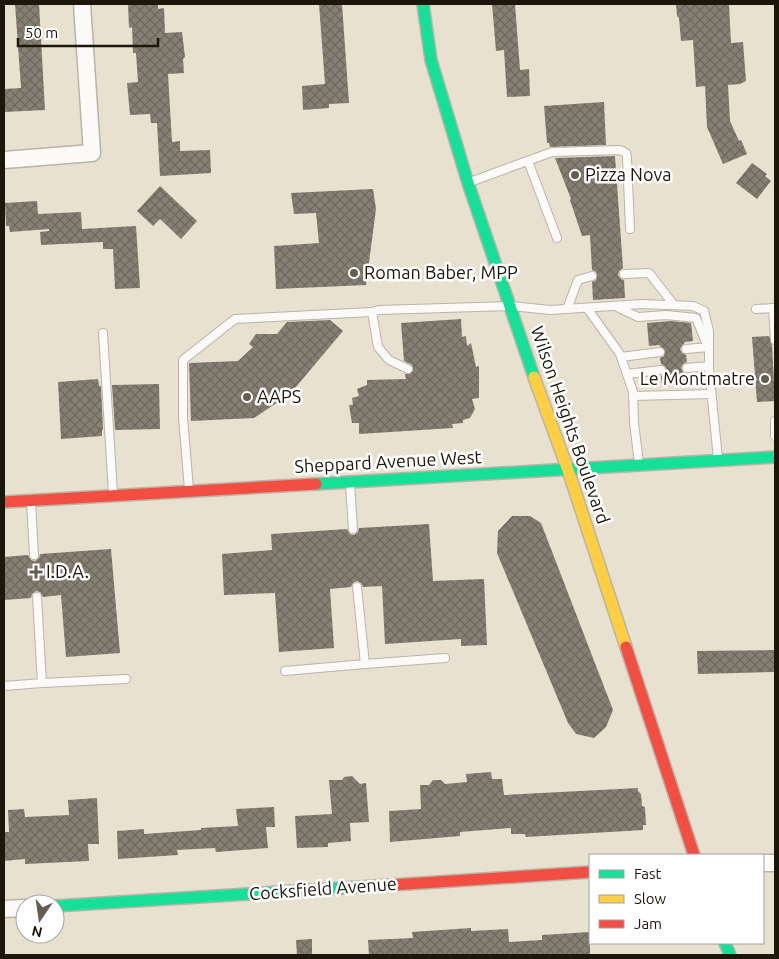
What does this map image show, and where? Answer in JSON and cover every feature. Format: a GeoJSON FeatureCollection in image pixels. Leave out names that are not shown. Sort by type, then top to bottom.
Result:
{"type":"FeatureCollection","features":[{"type":"Feature","properties":{"kind":"main road","name":"Wilson Heights Boulevard"},"geometry":{"type":"LineString","coordinates":[[423,4],[431,60],[468,183],[549,421],[568,470],[694,854]]}},
{"type":"Feature","properties":{"kind":"main road","name":"Sheppard Avenue West"},"geometry":{"type":"LineString","coordinates":[[4,502],[775,457]]}},
{"type":"Feature","properties":{"kind":"main road","name":"Cocksfield Avenue"},"geometry":{"type":"LineString","coordinates":[[65,905],[589,872]]}},
{"type":"Feature","properties":{"kind":"street"},"geometry":{"type":"LineString","coordinates":[[4,160],[92,153],[82,4]]}},
{"type":"Feature","properties":{"kind":"lane"},"geometry":{"type":"LineString","coordinates":[[468,183],[552,152],[617,149],[623,151],[627,157],[630,229]]}},
{"type":"Feature","properties":{"kind":"lane"},"geometry":{"type":"LineString","coordinates":[[528,161],[557,238]]}},
{"type":"Feature","properties":{"kind":"lane"},"geometry":{"type":"LineString","coordinates":[[624,274],[649,273],[674,305]]}},
{"type":"Feature","properties":{"kind":"lane"},"geometry":{"type":"LineString","coordinates":[[567,309],[578,280],[592,276]]}},
{"type":"Feature","properties":{"kind":"lane"},"geometry":{"type":"LineString","coordinates":[[189,491],[184,418],[183,360],[235,319],[372,312],[379,310],[511,306],[550,310],[642,304],[693,306],[704,311],[709,331],[709,366],[718,460]]}},
{"type":"Feature","properties":{"kind":"lane"},"geometry":{"type":"LineString","coordinates":[[615,306],[638,316],[666,315],[696,318],[708,347]]}},
{"type":"Feature","properties":{"kind":"lane"},"geometry":{"type":"LineString","coordinates":[[587,308],[621,357],[627,374],[633,396],[634,423],[640,465]]}},
{"type":"Feature","properties":{"kind":"lane"},"geometry":{"type":"LineString","coordinates":[[756,309],[774,308],[775,340]]}},
{"type":"Feature","properties":{"kind":"lane"},"geometry":{"type":"LineString","coordinates":[[372,312],[378,348],[389,360],[408,369]]}},
{"type":"Feature","properties":{"kind":"lane"},"geometry":{"type":"LineString","coordinates":[[103,333],[113,496]]}},
{"type":"Feature","properties":{"kind":"lane"},"geometry":{"type":"LineString","coordinates":[[686,349],[708,347]]}},
{"type":"Feature","properties":{"kind":"lane"},"geometry":{"type":"LineString","coordinates":[[621,357],[660,352]]}},
{"type":"Feature","properties":{"kind":"lane"},"geometry":{"type":"LineString","coordinates":[[688,368],[709,366]]}},
{"type":"Feature","properties":{"kind":"lane"},"geometry":{"type":"LineString","coordinates":[[627,374],[661,370]]}},
{"type":"Feature","properties":{"kind":"lane"},"geometry":{"type":"LineString","coordinates":[[633,396],[711,394]]}},
{"type":"Feature","properties":{"kind":"lane"},"geometry":{"type":"LineString","coordinates":[[775,421],[775,436]]}},
{"type":"Feature","properties":{"kind":"lane"},"geometry":{"type":"LineString","coordinates":[[350,482],[353,529]]}},
{"type":"Feature","properties":{"kind":"lane"},"geometry":{"type":"LineString","coordinates":[[31,500],[34,555]]}},
{"type":"Feature","properties":{"kind":"lane"},"geometry":{"type":"LineString","coordinates":[[357,587],[365,664]]}},
{"type":"Feature","properties":{"kind":"lane"},"geometry":{"type":"LineString","coordinates":[[36,597],[42,684]]}},
{"type":"Feature","properties":{"kind":"lane"},"geometry":{"type":"LineString","coordinates":[[285,671],[445,658]]}},
{"type":"Feature","properties":{"kind":"lane"},"geometry":{"type":"LineString","coordinates":[[4,686],[126,679]]}},
{"type":"Feature","properties":{"kind":"building"},"geometry":{"type":"Polygon","coordinates":[[[15,4],[39,4],[45,110],[4,112],[4,89],[21,88],[15,4]]]}},
{"type":"Feature","properties":{"kind":"building"},"geometry":{"type":"Polygon","coordinates":[[[128,4],[158,4],[158,9],[164,8],[165,33],[182,32],[185,57],[183,59],[184,73],[168,74],[172,142],[180,141],[180,151],[210,150],[211,173],[160,176],[157,123],[151,123],[150,114],[130,115],[127,83],[138,82],[136,53],[133,53],[132,27],[129,28],[128,4]]]}},
{"type":"Feature","properties":{"kind":"building"},"geometry":{"type":"Polygon","coordinates":[[[319,4],[342,4],[349,103],[329,104],[329,108],[303,110],[302,86],[325,84],[319,4]]]}},
{"type":"Feature","properties":{"kind":"building"},"geometry":{"type":"Polygon","coordinates":[[[492,4],[515,4],[520,70],[529,69],[530,96],[507,97],[504,50],[496,51],[492,4]]]}},
{"type":"Feature","properties":{"kind":"building"},"geometry":{"type":"Polygon","coordinates":[[[676,4],[729,4],[731,43],[743,42],[746,81],[740,84],[728,85],[730,121],[747,154],[723,164],[707,127],[705,86],[696,87],[693,40],[681,41],[676,4]]]}},
{"type":"Feature","properties":{"kind":"building"},"geometry":{"type":"Polygon","coordinates":[[[604,102],[606,145],[550,147],[549,143],[547,143],[544,106],[604,102]]]}},
{"type":"Feature","properties":{"kind":"building"},"geometry":{"type":"Polygon","coordinates":[[[615,156],[623,268],[619,271],[618,275],[624,280],[625,298],[593,300],[592,282],[596,280],[597,275],[592,270],[590,235],[582,236],[571,199],[555,158],[615,156]]]}},
{"type":"Feature","properties":{"kind":"building"},"geometry":{"type":"Polygon","coordinates":[[[752,163],[767,174],[765,176],[771,181],[757,199],[736,183],[752,163]]]}},
{"type":"Feature","properties":{"kind":"building"},"geometry":{"type":"Polygon","coordinates":[[[160,186],[197,221],[181,239],[160,219],[153,226],[137,211],[160,186]]]}},
{"type":"Feature","properties":{"kind":"building"},"geometry":{"type":"Polygon","coordinates":[[[373,189],[376,209],[366,285],[276,289],[274,246],[319,243],[316,213],[294,214],[291,193],[373,189]]]}},
{"type":"Feature","properties":{"kind":"building"},"geometry":{"type":"Polygon","coordinates":[[[37,201],[38,214],[81,212],[82,229],[136,226],[140,288],[115,289],[113,249],[103,249],[103,242],[41,245],[40,232],[49,231],[49,229],[10,232],[9,226],[6,226],[5,203],[37,201]]]}},
{"type":"Feature","properties":{"kind":"building"},"geometry":{"type":"Polygon","coordinates":[[[461,319],[462,337],[466,336],[467,346],[471,343],[476,367],[479,366],[479,398],[472,399],[475,409],[470,418],[463,420],[463,423],[452,424],[453,428],[359,434],[359,423],[352,423],[349,405],[353,405],[352,398],[359,396],[357,389],[367,385],[367,380],[406,379],[405,374],[413,371],[412,365],[404,361],[401,323],[461,319]]]}},
{"type":"Feature","properties":{"kind":"building"},"geometry":{"type":"Polygon","coordinates":[[[330,320],[343,331],[290,394],[254,418],[191,421],[189,363],[238,361],[253,347],[249,344],[256,334],[277,334],[287,322],[330,320]]]}},
{"type":"Feature","properties":{"kind":"building"},"geometry":{"type":"Polygon","coordinates":[[[671,321],[691,323],[693,341],[685,342],[680,349],[686,355],[687,362],[681,368],[683,372],[688,374],[689,384],[662,386],[661,376],[667,370],[661,364],[660,358],[664,356],[665,351],[659,345],[649,346],[647,323],[671,321]]]}},
{"type":"Feature","properties":{"kind":"building"},"geometry":{"type":"Polygon","coordinates":[[[769,336],[772,345],[775,401],[757,402],[752,337],[769,336]]]}},
{"type":"Feature","properties":{"kind":"building"},"geometry":{"type":"Polygon","coordinates":[[[98,379],[99,386],[101,386],[102,436],[61,439],[58,382],[98,379]]]}},
{"type":"Feature","properties":{"kind":"building"},"geometry":{"type":"Polygon","coordinates":[[[159,384],[160,429],[115,430],[112,385],[159,384]]]}},
{"type":"Feature","properties":{"kind":"building"},"geometry":{"type":"Polygon","coordinates":[[[512,516],[530,516],[541,523],[613,710],[606,727],[594,738],[576,734],[568,723],[497,553],[498,531],[512,516]]]}},
{"type":"Feature","properties":{"kind":"building"},"geometry":{"type":"Polygon","coordinates":[[[429,524],[433,581],[484,579],[487,645],[461,646],[461,639],[385,644],[382,586],[363,587],[357,581],[351,587],[330,589],[334,648],[279,652],[275,593],[224,595],[222,554],[272,550],[271,534],[347,529],[350,534],[354,535],[358,532],[359,528],[429,524]]]}},
{"type":"Feature","properties":{"kind":"building"},"geometry":{"type":"Polygon","coordinates":[[[111,549],[120,653],[66,657],[61,595],[43,597],[40,592],[36,591],[32,594],[31,598],[4,600],[4,557],[28,555],[31,560],[35,561],[39,558],[40,554],[111,549]]]}},
{"type":"Feature","properties":{"kind":"building"},"geometry":{"type":"Polygon","coordinates":[[[775,650],[775,672],[698,674],[697,651],[775,650]]]}},
{"type":"Feature","properties":{"kind":"building"},"geometry":{"type":"Polygon","coordinates":[[[491,772],[492,779],[502,779],[504,795],[638,788],[641,794],[642,806],[645,807],[646,825],[643,825],[643,830],[526,837],[525,834],[511,834],[511,828],[460,832],[460,836],[390,842],[389,811],[421,809],[420,785],[429,785],[433,780],[441,780],[445,784],[467,782],[466,774],[491,772]]]}},
{"type":"Feature","properties":{"kind":"building"},"geometry":{"type":"Polygon","coordinates":[[[352,776],[360,784],[366,783],[369,822],[350,823],[351,841],[328,843],[328,847],[297,848],[295,816],[332,814],[329,780],[342,780],[344,777],[352,776]]]}},
{"type":"Feature","properties":{"kind":"building"},"geometry":{"type":"Polygon","coordinates":[[[97,798],[99,844],[88,844],[89,861],[25,864],[25,859],[4,861],[4,832],[9,832],[8,810],[24,809],[25,817],[69,815],[68,800],[97,798]]]}},
{"type":"Feature","properties":{"kind":"building"},"geometry":{"type":"Polygon","coordinates":[[[274,807],[275,827],[266,827],[268,848],[216,852],[215,848],[177,850],[178,855],[118,859],[117,831],[144,829],[144,834],[238,826],[236,809],[274,807]]]}},
{"type":"Feature","properties":{"kind":"building"},"geometry":{"type":"Polygon","coordinates":[[[471,928],[471,931],[508,929],[509,942],[542,940],[542,935],[589,932],[590,955],[369,955],[368,940],[413,938],[412,932],[471,928]]]}},
{"type":"Feature","properties":{"kind":"building"},"geometry":{"type":"Polygon","coordinates":[[[312,939],[312,955],[297,955],[296,940],[312,939]]]}},
{"type":"Feature","properties":{"kind":"traffic: fast"},"geometry":{"type":"LineString","coordinates":[[423,4],[431,60],[468,183],[534,377]]}},
{"type":"Feature","properties":{"kind":"traffic: fast"},"geometry":{"type":"LineString","coordinates":[[316,484],[775,457]]}},
{"type":"Feature","properties":{"kind":"traffic: fast"},"geometry":{"type":"LineString","coordinates":[[65,905],[376,886]]}},
{"type":"Feature","properties":{"kind":"traffic: fast"},"geometry":{"type":"LineString","coordinates":[[725,944],[730,955]]}},
{"type":"Feature","properties":{"kind":"traffic: slow"},"geometry":{"type":"LineString","coordinates":[[534,377],[568,470],[626,647]]}},
{"type":"Feature","properties":{"kind":"traffic: jam"},"geometry":{"type":"LineString","coordinates":[[4,502],[316,484]]}},
{"type":"Feature","properties":{"kind":"traffic: jam"},"geometry":{"type":"LineString","coordinates":[[626,647],[694,854]]}},
{"type":"Feature","properties":{"kind":"traffic: jam"},"geometry":{"type":"LineString","coordinates":[[376,886],[589,872]]}},
{"type":"Feature","properties":{"kind":"place","name":"Pizza Nova"},"geometry":{"type":"Point","coordinates":[575,175]}},
{"type":"Feature","properties":{"kind":"place","name":"Roman Baber, MPP"},"geometry":{"type":"Point","coordinates":[354,273]}},
{"type":"Feature","properties":{"kind":"place","name":"Le Montmatre"},"geometry":{"type":"Point","coordinates":[765,379]}},
{"type":"Feature","properties":{"kind":"place","name":"AAPS"},"geometry":{"type":"Point","coordinates":[247,397]}},
{"type":"Feature","properties":{"kind":"place","name":"I.D.A."},"geometry":{"type":"Point","coordinates":[36,572]}}]}
